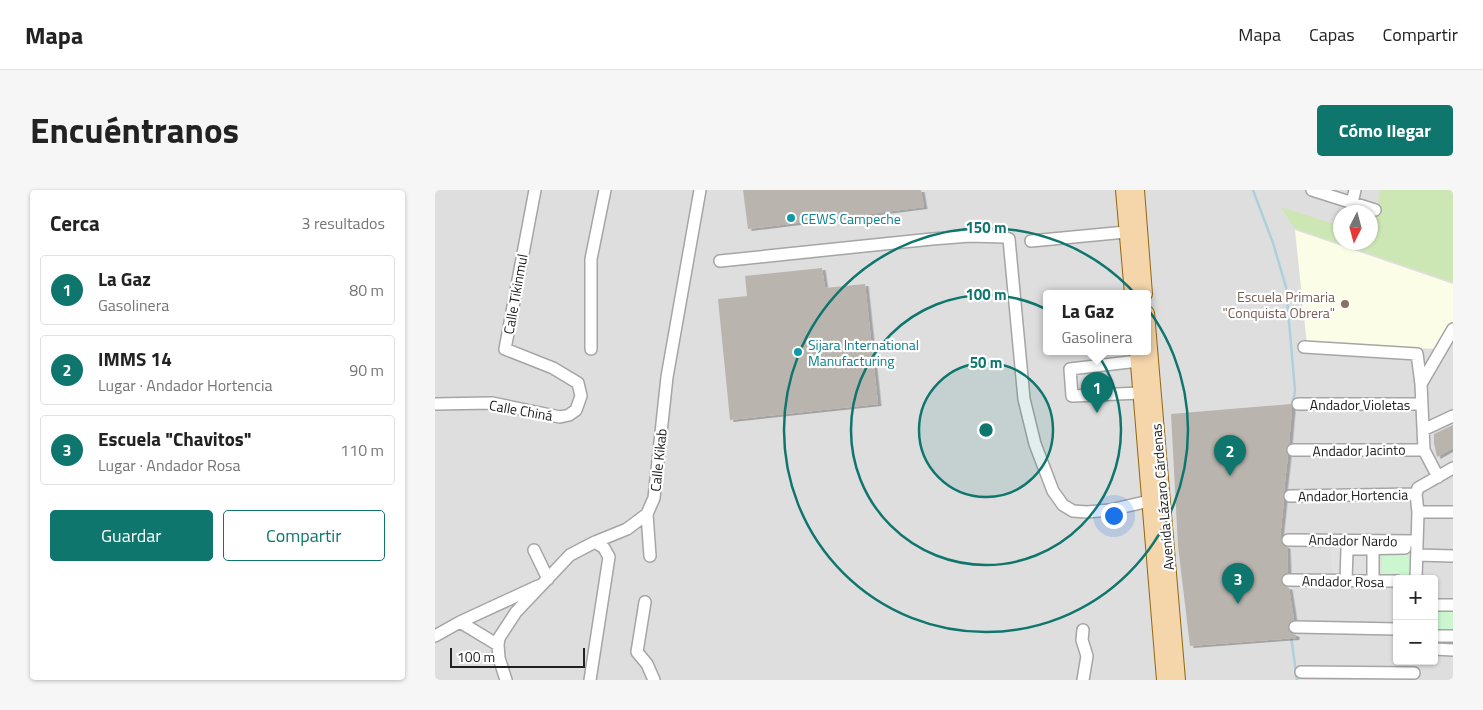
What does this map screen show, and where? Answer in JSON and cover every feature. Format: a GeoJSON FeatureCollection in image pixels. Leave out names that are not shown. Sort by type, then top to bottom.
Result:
{"type":"FeatureCollection","features":[{"type":"Feature","properties":{"kind":"main road"},"geometry":{"type":"LineString","coordinates":[[1123,190],[1132,290]]}},
{"type":"Feature","properties":{"kind":"main road"},"geometry":{"type":"LineString","coordinates":[[1137,190],[1145,290]]}},
{"type":"Feature","properties":{"kind":"main road","name":"Avenida Lázaro Cárdenas"},"geometry":{"type":"LineString","coordinates":[[1149,355],[1165,680]]}},
{"type":"Feature","properties":{"kind":"main road","name":"Avenida Lázaro Cárdenas"},"geometry":{"type":"LineString","coordinates":[[1137,357],[1140,393],[1152,450],[1149,500],[1158,525],[1178,680]]}},
{"type":"Feature","properties":{"kind":"street","name":"Calle Tikinmul"},"geometry":{"type":"LineString","coordinates":[[535,190],[505,349],[553,368],[578,383],[581,396],[575,410]]}},
{"type":"Feature","properties":{"kind":"street"},"geometry":{"type":"LineString","coordinates":[[591,349],[591,260],[605,190]]}},
{"type":"Feature","properties":{"kind":"street","name":"Calle Kikab"},"geometry":{"type":"LineString","coordinates":[[647,514],[654,498],[667,377],[700,190]]}},
{"type":"Feature","properties":{"kind":"street"},"geometry":{"type":"LineString","coordinates":[[1312,190],[1359,205]]}},
{"type":"Feature","properties":{"kind":"street"},"geometry":{"type":"LineString","coordinates":[[1353,203],[1355,190]]}},
{"type":"Feature","properties":{"kind":"street"},"geometry":{"type":"LineString","coordinates":[[1031,241],[1127,232]]}},
{"type":"Feature","properties":{"kind":"street"},"geometry":{"type":"LineString","coordinates":[[720,261],[970,236],[1004,237],[1009,239],[1024,399],[1035,444],[1053,490],[1063,506],[1073,511],[1110,510],[1149,500]]}},
{"type":"Feature","properties":{"kind":"street"},"geometry":{"type":"LineString","coordinates":[[1421,384],[1453,329]]}},
{"type":"Feature","properties":{"kind":"street"},"geometry":{"type":"LineString","coordinates":[[1304,347],[1417,354],[1421,384],[1424,450],[1438,477]]}},
{"type":"Feature","properties":{"kind":"street"},"geometry":{"type":"LineString","coordinates":[[1137,357],[1070,369],[1071,387],[1072,396],[1140,393]]}},
{"type":"Feature","properties":{"kind":"street","name":"Calle Chiná"},"geometry":{"type":"LineString","coordinates":[[435,404],[492,403],[561,417],[569,415],[575,410]]}},
{"type":"Feature","properties":{"kind":"street","name":"Andador Violetas"},"geometry":{"type":"LineString","coordinates":[[1298,404],[1422,404]]}},
{"type":"Feature","properties":{"kind":"street"},"geometry":{"type":"LineString","coordinates":[[1423,430],[1453,416]]}},
{"type":"Feature","properties":{"kind":"street","name":"Andador Jacinto"},"geometry":{"type":"LineString","coordinates":[[1293,450],[1424,450]]}},
{"type":"Feature","properties":{"kind":"street"},"geometry":{"type":"LineString","coordinates":[[1416,575],[1418,512],[1416,494],[1419,488],[1453,468]]}},
{"type":"Feature","properties":{"kind":"street","name":"Andador Hortencia"},"geometry":{"type":"LineString","coordinates":[[1290,496],[1416,494]]}},
{"type":"Feature","properties":{"kind":"street"},"geometry":{"type":"LineString","coordinates":[[1418,512],[1453,512]]}},
{"type":"Feature","properties":{"kind":"street"},"geometry":{"type":"LineString","coordinates":[[506,680],[499,658],[499,638],[516,612],[570,555],[627,529],[647,514]]}},
{"type":"Feature","properties":{"kind":"street"},"geometry":{"type":"LineString","coordinates":[[647,514],[650,556]]}},
{"type":"Feature","properties":{"kind":"street","name":"Andador Nardo"},"geometry":{"type":"LineString","coordinates":[[1288,540],[1417,548],[1453,556]]}},
{"type":"Feature","properties":{"kind":"street"},"geometry":{"type":"LineString","coordinates":[[590,680],[609,557],[604,548],[595,542]]}},
{"type":"Feature","properties":{"kind":"street"},"geometry":{"type":"LineString","coordinates":[[1346,581],[1347,549],[1417,548]]}},
{"type":"Feature","properties":{"kind":"street"},"geometry":{"type":"LineString","coordinates":[[1373,549],[1373,582]]}},
{"type":"Feature","properties":{"kind":"street"},"geometry":{"type":"LineString","coordinates":[[534,550],[546,581]]}},
{"type":"Feature","properties":{"kind":"street","name":"Andador Rosa"},"geometry":{"type":"LineString","coordinates":[[1288,580],[1393,582]]}},
{"type":"Feature","properties":{"kind":"street"},"geometry":{"type":"LineString","coordinates":[[435,636],[546,581]]}},
{"type":"Feature","properties":{"kind":"street"},"geometry":{"type":"LineString","coordinates":[[645,602],[637,652],[647,664],[654,680]]}},
{"type":"Feature","properties":{"kind":"street"},"geometry":{"type":"LineString","coordinates":[[1438,605],[1453,605]]}},
{"type":"Feature","properties":{"kind":"street"},"geometry":{"type":"LineString","coordinates":[[461,622],[498,645]]}},
{"type":"Feature","properties":{"kind":"street"},"geometry":{"type":"LineString","coordinates":[[1295,627],[1393,629]]}},
{"type":"Feature","properties":{"kind":"street"},"geometry":{"type":"LineString","coordinates":[[1083,630],[1082,640],[1087,656],[1083,680]]}},
{"type":"Feature","properties":{"kind":"street"},"geometry":{"type":"LineString","coordinates":[[1438,636],[1453,636]]}},
{"type":"Feature","properties":{"kind":"street"},"geometry":{"type":"LineString","coordinates":[[1438,649],[1453,650]]}},
{"type":"Feature","properties":{"kind":"street"},"geometry":{"type":"LineString","coordinates":[[1301,672],[1415,671]]}},
{"type":"Feature","properties":{"kind":"shaded area"},"geometry":{"type":"Polygon","coordinates":[[[435,190],[1453,190],[1453,680],[435,680],[435,190]]]}},
{"type":"Feature","properties":{"kind":"shaded area","name":"Escuela Primaria \"Conquista Obrera\""},"geometry":{"type":"Polygon","coordinates":[[[1295,230],[1333,243],[1333,250],[1354,250],[1453,284],[1453,330],[1442,349],[1307,345],[1295,230]]]}},
{"type":"Feature","properties":{"kind":"shaded area"},"geometry":{"type":"Polygon","coordinates":[[[1331,541],[1417,541],[1417,555],[1382,555],[1382,581],[1332,581],[1331,541]]]}},
{"type":"Feature","properties":{"kind":"green space"},"geometry":{"type":"Polygon","coordinates":[[[1380,190],[1453,190],[1453,282],[1359,250],[1378,250],[1378,205],[1380,190]]]}},
{"type":"Feature","properties":{"kind":"green space"},"geometry":{"type":"Polygon","coordinates":[[[1281,207],[1333,224],[1333,241],[1294,228],[1281,207]]]}},
{"type":"Feature","properties":{"kind":"green space"},"geometry":{"type":"Polygon","coordinates":[[[1382,555],[1417,555],[1416,575],[1393,575],[1393,580],[1382,581],[1382,555]]]}},
{"type":"Feature","properties":{"kind":"green space"},"geometry":{"type":"Polygon","coordinates":[[[1438,605],[1453,606],[1453,629],[1438,629],[1438,605]]]}},
{"type":"Feature","properties":{"kind":"building","name":"CEWS Campeche"},"geometry":{"type":"Polygon","coordinates":[[[743,190],[921,190],[924,207],[748,229],[743,190]]]}},
{"type":"Feature","properties":{"kind":"building","name":"Sijara International Manufacturing"},"geometry":{"type":"Polygon","coordinates":[[[822,268],[825,288],[865,284],[878,404],[730,420],[718,299],[747,296],[745,276],[822,268]]]}},
{"type":"Feature","properties":{"kind":"building"},"geometry":{"type":"Polygon","coordinates":[[[1291,404],[1280,538],[1282,544],[1287,547],[1288,573],[1282,576],[1281,580],[1284,586],[1289,588],[1294,620],[1289,623],[1288,627],[1291,633],[1296,635],[1296,638],[1190,646],[1178,546],[1171,414],[1291,404]]]}},
{"type":"Feature","properties":{"kind":"building"},"geometry":{"type":"Polygon","coordinates":[[[1453,425],[1453,448],[1437,457],[1434,434],[1453,425]]]}},
{"type":"Feature","properties":{"kind":"waterway"},"geometry":{"type":"LineString","coordinates":[[1253,190],[1273,243],[1286,287],[1295,390],[1293,403]]}},
{"type":"Feature","properties":{"kind":"waterway"},"geometry":{"type":"LineString","coordinates":[[1289,621],[1297,680]]}},
{"type":"Feature","properties":{"kind":"place","name":"CEWS Campeche"},"geometry":{"type":"Point","coordinates":[791,218]}},
{"type":"Feature","properties":{"kind":"place","name":"Escuela Primaria \"Conquista Obrera\""},"geometry":{"type":"Point","coordinates":[1345,304]}},
{"type":"Feature","properties":{"kind":"place","name":"Sijara International Manufacturing"},"geometry":{"type":"Point","coordinates":[798,352]}},
{"type":"Feature","properties":{"kind":"place","name":"La Gaz"},"geometry":{"type":"Point","coordinates":[1097,413]}},
{"type":"Feature","properties":{"kind":"place","name":"IMMS 14"},"geometry":{"type":"Point","coordinates":[1230,476]}},
{"type":"Feature","properties":{"kind":"place","name":"Escuela \"Chavitos\""},"geometry":{"type":"Point","coordinates":[1238,604]}}]}
